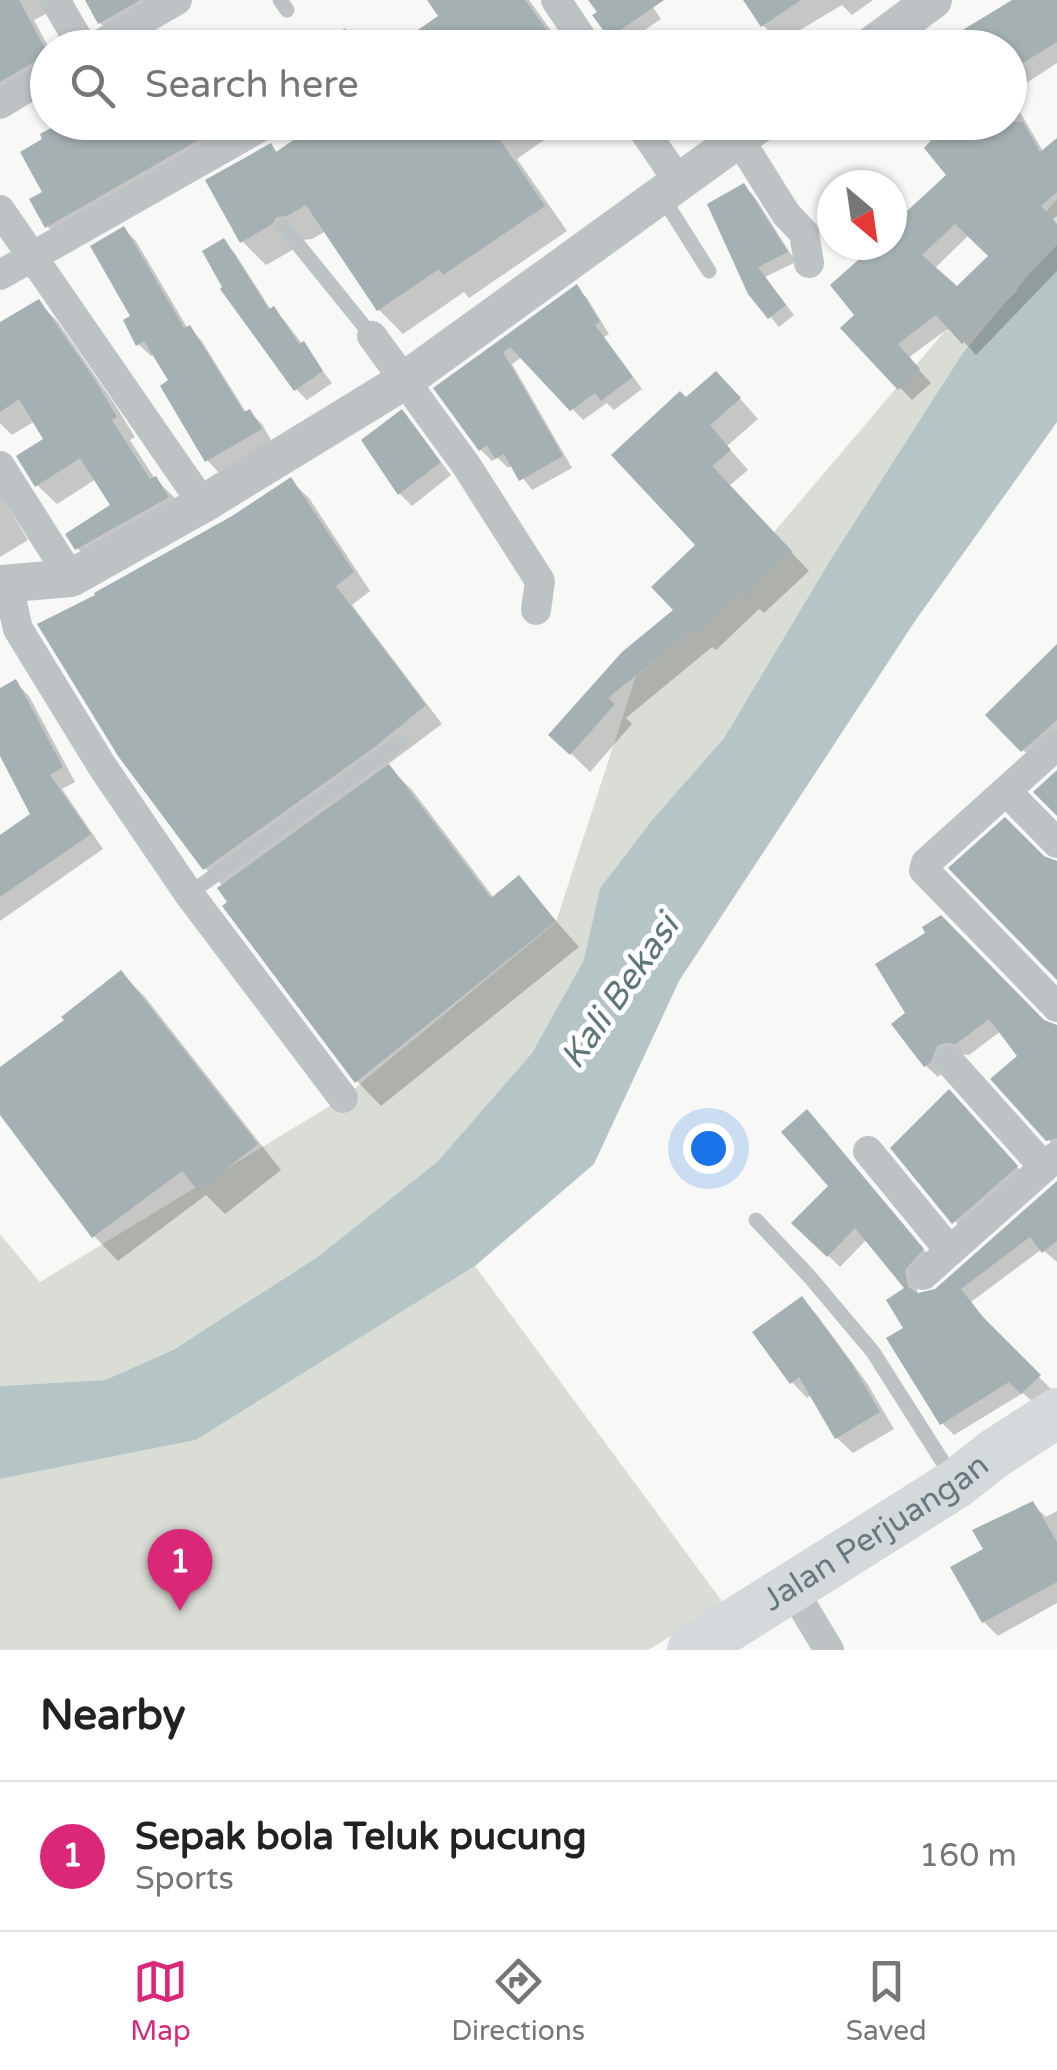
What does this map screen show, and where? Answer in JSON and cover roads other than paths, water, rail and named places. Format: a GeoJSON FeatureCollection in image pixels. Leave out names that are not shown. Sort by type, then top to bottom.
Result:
{"type":"FeatureCollection","features":[{"type":"Feature","properties":{"kind":"main road","name":"Jalan Perjuangan"},"geometry":{"type":"LineString","coordinates":[[692,1650],[957,1483],[1057,1412]]}},
{"type":"Feature","properties":{"kind":"street"},"geometry":{"type":"LineString","coordinates":[[55,0],[72,30]]}},
{"type":"Feature","properties":{"kind":"street"},"geometry":{"type":"LineString","coordinates":[[125,30],[177,0]]}},
{"type":"Feature","properties":{"kind":"street"},"geometry":{"type":"LineString","coordinates":[[556,0],[576,30]]}},
{"type":"Feature","properties":{"kind":"street"},"geometry":{"type":"LineString","coordinates":[[892,30],[933,0]]}},
{"type":"Feature","properties":{"kind":"street"},"geometry":{"type":"LineString","coordinates":[[0,104],[30,86]]}},
{"type":"Feature","properties":{"kind":"street"},"geometry":{"type":"LineString","coordinates":[[0,275],[237,140]]}},
{"type":"Feature","properties":{"kind":"street"},"geometry":{"type":"LineString","coordinates":[[647,140],[670,189]]}},
{"type":"Feature","properties":{"kind":"street"},"geometry":{"type":"LineString","coordinates":[[343,1098],[189,894],[102,766],[18,629],[4,585],[72,578],[204,504],[404,380],[738,140]]}},
{"type":"Feature","properties":{"kind":"street"},"geometry":{"type":"LineString","coordinates":[[755,140],[786,214],[804,233],[809,263]]}},
{"type":"Feature","properties":{"kind":"street"},"geometry":{"type":"LineString","coordinates":[[0,210],[204,504]]}},
{"type":"Feature","properties":{"kind":"street"},"geometry":{"type":"LineString","coordinates":[[372,336],[466,465],[540,581],[536,610]]}},
{"type":"Feature","properties":{"kind":"street"},"geometry":{"type":"LineString","coordinates":[[0,466],[72,578]]}},
{"type":"Feature","properties":{"kind":"street"},"geometry":{"type":"LineString","coordinates":[[1057,745],[926,863],[924,870],[1057,1007]]}},
{"type":"Feature","properties":{"kind":"street"},"geometry":{"type":"LineString","coordinates":[[1006,791],[1057,843]]}},
{"type":"Feature","properties":{"kind":"street"},"geometry":{"type":"LineString","coordinates":[[923,1275],[1050,1162],[950,1061]]}},
{"type":"Feature","properties":{"kind":"street"},"geometry":{"type":"LineString","coordinates":[[868,1151],[950,1251]]}},
{"type":"Feature","properties":{"kind":"street"},"geometry":{"type":"LineString","coordinates":[[791,1587],[829,1650]]}},
{"type":"Feature","properties":{"kind":"lane"},"geometry":{"type":"LineString","coordinates":[[670,189],[710,272]]}},
{"type":"Feature","properties":{"kind":"lane"},"geometry":{"type":"LineString","coordinates":[[282,226],[372,336]]}},
{"type":"Feature","properties":{"kind":"lane"},"geometry":{"type":"LineString","coordinates":[[189,894],[400,742]]}},
{"type":"Feature","properties":{"kind":"lane"},"geometry":{"type":"LineString","coordinates":[[756,1220],[810,1276],[873,1352],[957,1483]]}},
{"type":"Feature","properties":{"kind":"water","name":"Kali Bekasi"},"geometry":{"type":"Polygon","coordinates":[[[1057,240],[1057,422],[915,621],[679,981],[594,1164],[475,1266],[196,1440],[0,1479],[0,1386],[105,1380],[173,1350],[316,1258],[437,1162],[532,1053],[584,960],[600,888],[653,819],[724,738],[831,559],[962,354],[1057,240]]]}},
{"type":"Feature","properties":{"kind":"place","name":"Sepak bola Teluk pucung"},"geometry":{"type":"Point","coordinates":[180,1611]}}]}
